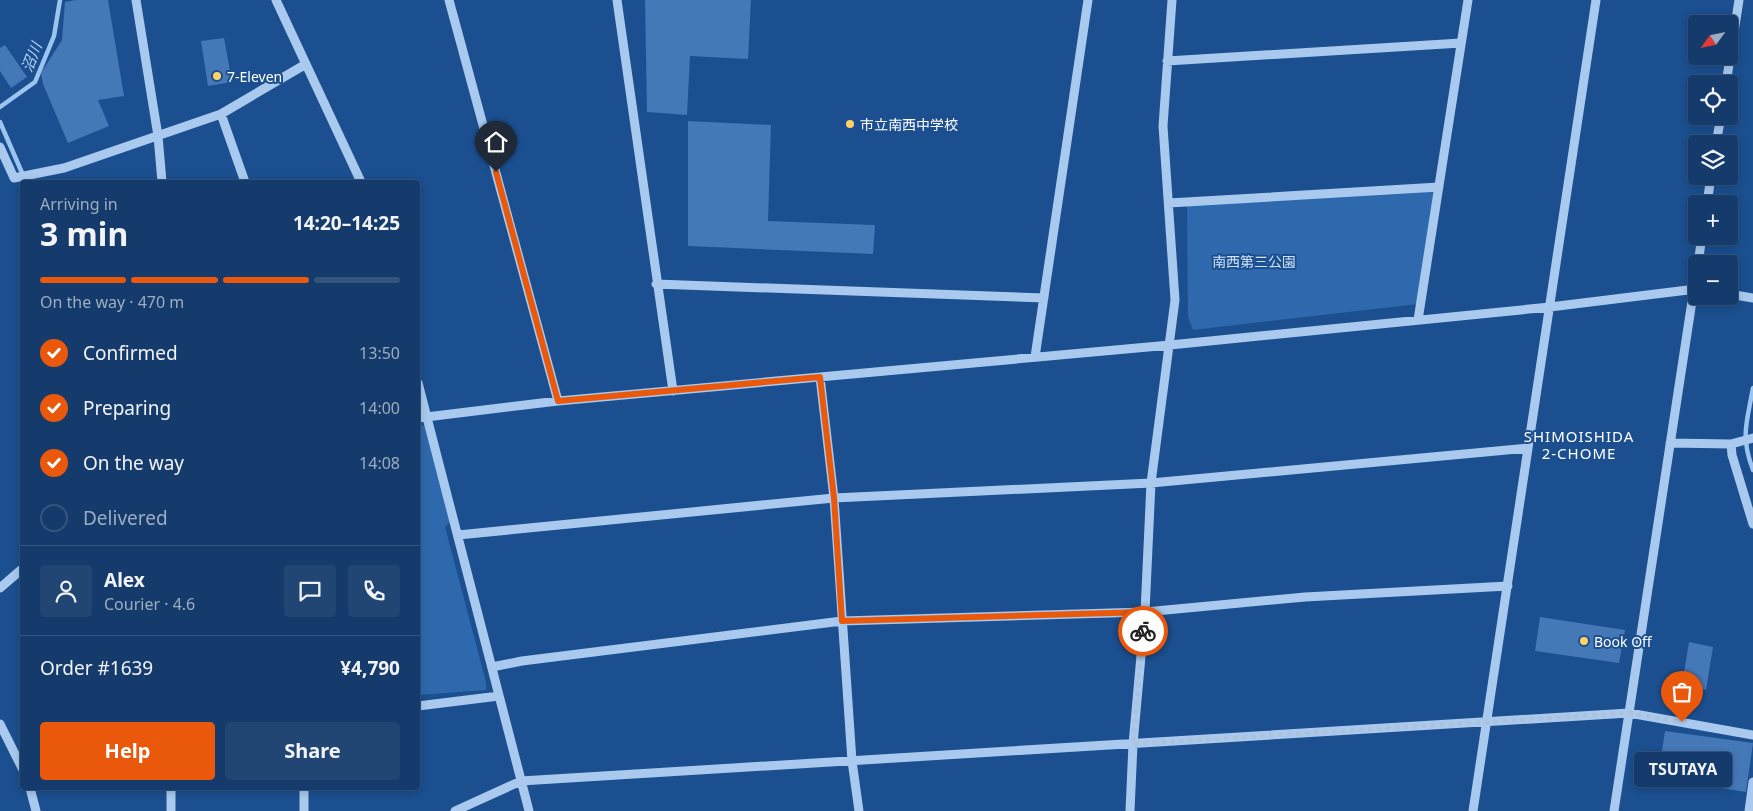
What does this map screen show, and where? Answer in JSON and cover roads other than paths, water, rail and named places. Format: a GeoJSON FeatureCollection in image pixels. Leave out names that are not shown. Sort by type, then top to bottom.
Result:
{"type":"FeatureCollection","features":[{"type":"Feature","properties":{"kind":"street"},"geometry":{"type":"LineString","coordinates":[[136,0],[158,136],[162,180]]}},
{"type":"Feature","properties":{"kind":"street"},"geometry":{"type":"LineString","coordinates":[[276,0],[360,180]]}},
{"type":"Feature","properties":{"kind":"street"},"geometry":{"type":"LineString","coordinates":[[449,0],[558,401]]}},
{"type":"Feature","properties":{"kind":"street"},"geometry":{"type":"LineString","coordinates":[[617,0],[656,284],[673,391]]}},
{"type":"Feature","properties":{"kind":"street"},"geometry":{"type":"LineString","coordinates":[[1035,358],[1088,0]]}},
{"type":"Feature","properties":{"kind":"street"},"geometry":{"type":"LineString","coordinates":[[1130,811],[1133,744],[1145,612],[1151,483],[1175,300],[1163,126],[1172,0]]}},
{"type":"Feature","properties":{"kind":"street"},"geometry":{"type":"LineString","coordinates":[[1418,320],[1468,0]]}},
{"type":"Feature","properties":{"kind":"street"},"geometry":{"type":"LineString","coordinates":[[1473,811],[1596,0]]}},
{"type":"Feature","properties":{"kind":"street"},"geometry":{"type":"LineString","coordinates":[[1727,75],[1738,0]]}},
{"type":"Feature","properties":{"kind":"street"},"geometry":{"type":"LineString","coordinates":[[1167,60],[1461,44]]}},
{"type":"Feature","properties":{"kind":"street"},"geometry":{"type":"LineString","coordinates":[[0,147],[14,178],[64,168],[221,114],[306,64]]}},
{"type":"Feature","properties":{"kind":"street"},"geometry":{"type":"LineString","coordinates":[[221,114],[244,180]]}},
{"type":"Feature","properties":{"kind":"street"},"geometry":{"type":"LineString","coordinates":[[1169,203],[1439,187]]}},
{"type":"Feature","properties":{"kind":"street"},"geometry":{"type":"LineString","coordinates":[[656,284],[1044,298]]}},
{"type":"Feature","properties":{"kind":"street"},"geometry":{"type":"LineString","coordinates":[[422,418],[558,401],[1170,345],[1550,307],[1688,290]]}},
{"type":"Feature","properties":{"kind":"street"},"geometry":{"type":"LineString","coordinates":[[1738,296],[1753,298]]}},
{"type":"Feature","properties":{"kind":"street"},"geometry":{"type":"LineString","coordinates":[[1614,811],[1692,305]]}},
{"type":"Feature","properties":{"kind":"street"},"geometry":{"type":"LineString","coordinates":[[820,377],[834,498],[852,761],[859,811]]}},
{"type":"Feature","properties":{"kind":"street"},"geometry":{"type":"LineString","coordinates":[[420,400],[422,418],[458,535],[529,811]]}},
{"type":"Feature","properties":{"kind":"street"},"geometry":{"type":"LineString","coordinates":[[1670,443],[1733,444],[1753,438]]}},
{"type":"Feature","properties":{"kind":"street"},"geometry":{"type":"LineString","coordinates":[[1733,444],[1732,455],[1753,524]]}},
{"type":"Feature","properties":{"kind":"street"},"geometry":{"type":"LineString","coordinates":[[458,535],[834,498],[1151,483],[1528,448]]}},
{"type":"Feature","properties":{"kind":"street"},"geometry":{"type":"LineString","coordinates":[[0,588],[20,571]]}},
{"type":"Feature","properties":{"kind":"street"},"geometry":{"type":"LineString","coordinates":[[492,667],[522,661],[842,621],[1145,612],[1305,597],[1508,586]]}},
{"type":"Feature","properties":{"kind":"street"},"geometry":{"type":"LineString","coordinates":[[420,706],[499,696]]}},
{"type":"Feature","properties":{"kind":"street"},"geometry":{"type":"LineString","coordinates":[[455,811],[521,781],[1630,713],[1753,735]]}},
{"type":"Feature","properties":{"kind":"street"},"geometry":{"type":"LineString","coordinates":[[0,724],[18,746]]}},
{"type":"Feature","properties":{"kind":"street"},"geometry":{"type":"LineString","coordinates":[[1749,811],[1753,782]]}},
{"type":"Feature","properties":{"kind":"street"},"geometry":{"type":"LineString","coordinates":[[31,790],[36,811]]}},
{"type":"Feature","properties":{"kind":"street"},"geometry":{"type":"LineString","coordinates":[[171,790],[171,811]]}},
{"type":"Feature","properties":{"kind":"street"},"geometry":{"type":"LineString","coordinates":[[304,790],[304,811]]}},
{"type":"Feature","properties":{"kind":"waterway","name":"沼川"},"geometry":{"type":"LineString","coordinates":[[0,107],[35,82],[54,36],[60,0]]}},
{"type":"Feature","properties":{"kind":"waterway","name":"沼川"},"geometry":{"type":"LineString","coordinates":[[0,122],[25,180]]}},
{"type":"Feature","properties":{"kind":"waterway"},"geometry":{"type":"LineString","coordinates":[[1753,388],[1746,429],[1747,448],[1753,470]]}},
{"type":"Feature","properties":{"kind":"place","name":"7-Eleven"},"geometry":{"type":"Point","coordinates":[217,76]}},
{"type":"Feature","properties":{"kind":"place","name":"市立南西中学校"},"geometry":{"type":"Point","coordinates":[850,124]}},
{"type":"Feature","properties":{"kind":"place","name":"Book Off"},"geometry":{"type":"Point","coordinates":[1584,641]}},
{"type":"Feature","properties":{"kind":"place","name":"TSUTAYA"},"geometry":{"type":"Point","coordinates":[1682,722]}},
{"type":"Feature","properties":{"kind":"district","name":"SHIMOISHIDA 2-CHOME"},"geometry":{"type":"Point","coordinates":[1579,444]}},
{"type":"Feature","properties":{"kind":"park label","name":"南西第三公園"},"geometry":{"type":"Point","coordinates":[1254,261]}}]}
